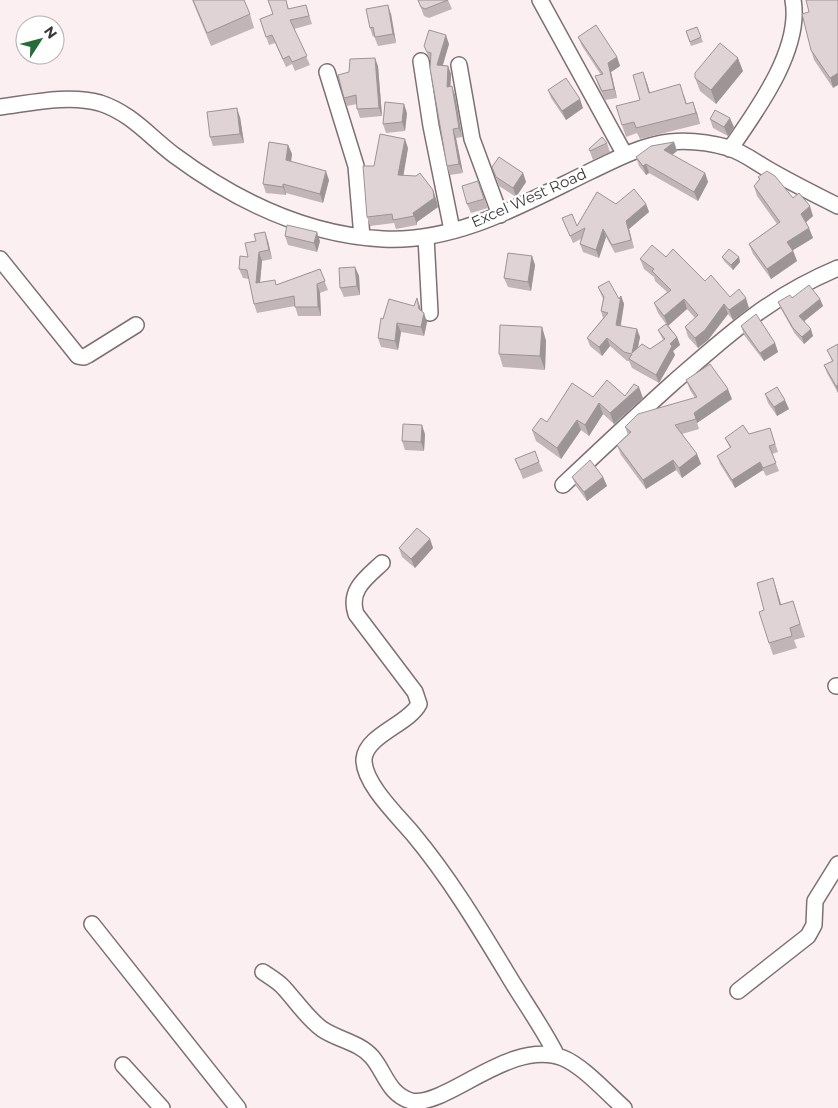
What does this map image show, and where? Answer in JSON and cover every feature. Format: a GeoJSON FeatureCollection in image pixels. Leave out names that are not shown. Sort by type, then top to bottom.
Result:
{"type":"FeatureCollection","features":[{"type":"Feature","properties":{"kind":"street"},"geometry":{"type":"LineString","coordinates":[[540,0],[625,155]]}},
{"type":"Feature","properties":{"kind":"street"},"geometry":{"type":"LineString","coordinates":[[730,148],[766,95],[785,54],[793,26],[795,11],[793,0]]}},
{"type":"Feature","properties":{"kind":"street"},"geometry":{"type":"LineString","coordinates":[[421,60],[431,126],[452,230]]}},
{"type":"Feature","properties":{"kind":"street"},"geometry":{"type":"LineString","coordinates":[[459,65],[472,139],[500,214]]}},
{"type":"Feature","properties":{"kind":"street"},"geometry":{"type":"LineString","coordinates":[[328,72],[356,166],[362,237]]}},
{"type":"Feature","properties":{"kind":"street","name":"Excel West Road"},"geometry":{"type":"LineString","coordinates":[[0,107],[39,102],[83,100],[112,107],[129,116],[182,161],[243,200],[323,231],[362,237],[400,239],[452,230],[500,214],[625,155],[668,142],[686,141],[730,148],[838,206]]}},
{"type":"Feature","properties":{"kind":"street"},"geometry":{"type":"LineString","coordinates":[[426,236],[430,313]]}},
{"type":"Feature","properties":{"kind":"street"},"geometry":{"type":"LineString","coordinates":[[0,259],[78,356],[84,357],[88,355],[136,325]]}},
{"type":"Feature","properties":{"kind":"street"},"geometry":{"type":"LineString","coordinates":[[563,485],[728,334],[771,302],[810,280],[838,268]]}},
{"type":"Feature","properties":{"kind":"street"},"geometry":{"type":"LineString","coordinates":[[382,563],[354,592],[353,604],[356,614],[415,692],[419,704],[413,713],[376,740],[366,752],[364,761],[368,774],[379,794],[427,851],[557,1056]]}},
{"type":"Feature","properties":{"kind":"street"},"geometry":{"type":"LineString","coordinates":[[738,991],[808,936],[814,925],[813,910],[815,901],[838,864]]}},
{"type":"Feature","properties":{"kind":"street"},"geometry":{"type":"LineString","coordinates":[[92,924],[238,1108]]}},
{"type":"Feature","properties":{"kind":"street"},"geometry":{"type":"LineString","coordinates":[[263,972],[282,986],[321,1028],[364,1050],[372,1057],[391,1087],[410,1101],[422,1102],[440,1096],[508,1062],[527,1056],[547,1054],[570,1062],[624,1108]]}},
{"type":"Feature","properties":{"kind":"street"},"geometry":{"type":"LineString","coordinates":[[123,1065],[162,1108]]}},
{"type":"Feature","properties":{"kind":"building"},"geometry":{"type":"Polygon","coordinates":[[[193,0],[244,0],[250,14],[207,33],[193,0]]]}},
{"type":"Feature","properties":{"kind":"building"},"geometry":{"type":"Polygon","coordinates":[[[268,0],[286,0],[288,9],[306,5],[309,16],[290,20],[307,56],[292,62],[289,56],[283,59],[272,35],[266,37],[260,19],[273,14],[268,0]]]}},
{"type":"Feature","properties":{"kind":"building"},"geometry":{"type":"Polygon","coordinates":[[[418,0],[448,0],[425,9],[421,7],[418,0]]]}},
{"type":"Feature","properties":{"kind":"building"},"geometry":{"type":"Polygon","coordinates":[[[806,0],[838,0],[838,73],[830,78],[811,50],[802,14],[809,12],[806,0]]]}},
{"type":"Feature","properties":{"kind":"building"},"geometry":{"type":"Polygon","coordinates":[[[388,5],[393,34],[375,37],[373,27],[370,28],[366,9],[388,5]]]}},
{"type":"Feature","properties":{"kind":"building"},"geometry":{"type":"Polygon","coordinates":[[[596,25],[617,57],[608,63],[614,89],[602,91],[595,76],[603,74],[578,37],[596,25]]]}},
{"type":"Feature","properties":{"kind":"building"},"geometry":{"type":"Polygon","coordinates":[[[697,27],[701,37],[690,42],[686,31],[697,27]]]}},
{"type":"Feature","properties":{"kind":"building"},"geometry":{"type":"Polygon","coordinates":[[[429,30],[446,35],[437,65],[448,66],[447,87],[452,86],[459,128],[453,129],[459,164],[447,166],[430,68],[431,53],[427,52],[424,46],[429,30]]]}},
{"type":"Feature","properties":{"kind":"building"},"geometry":{"type":"Polygon","coordinates":[[[720,43],[738,58],[711,90],[695,78],[695,73],[720,43]]]}},
{"type":"Feature","properties":{"kind":"building"},"geometry":{"type":"Polygon","coordinates":[[[375,58],[379,108],[357,109],[356,95],[344,98],[338,75],[349,72],[350,59],[375,58]]]}},
{"type":"Feature","properties":{"kind":"building"},"geometry":{"type":"Polygon","coordinates":[[[643,72],[649,93],[680,84],[686,104],[693,102],[696,113],[636,128],[634,122],[622,125],[616,106],[640,100],[633,75],[643,72]]]}},
{"type":"Feature","properties":{"kind":"building"},"geometry":{"type":"Polygon","coordinates":[[[566,78],[580,99],[562,111],[548,90],[566,78]]]}},
{"type":"Feature","properties":{"kind":"building"},"geometry":{"type":"Polygon","coordinates":[[[385,102],[404,104],[402,122],[383,124],[385,102]]]}},
{"type":"Feature","properties":{"kind":"building"},"geometry":{"type":"Polygon","coordinates":[[[237,108],[240,134],[210,137],[207,112],[237,108]]]}},
{"type":"Feature","properties":{"kind":"building"},"geometry":{"type":"Polygon","coordinates":[[[715,110],[730,118],[724,127],[710,119],[715,110]]]}},
{"type":"Feature","properties":{"kind":"building"},"geometry":{"type":"Polygon","coordinates":[[[380,134],[405,139],[398,175],[416,176],[420,173],[433,190],[434,198],[413,213],[414,216],[393,220],[392,214],[367,217],[363,166],[374,166],[380,134]]]}},
{"type":"Feature","properties":{"kind":"building"},"geometry":{"type":"Polygon","coordinates":[[[602,137],[607,143],[590,151],[589,149],[602,137]]]}},
{"type":"Feature","properties":{"kind":"building"},"geometry":{"type":"Polygon","coordinates":[[[269,142],[288,145],[286,160],[326,171],[320,194],[283,184],[283,187],[263,184],[269,142]]]}},
{"type":"Feature","properties":{"kind":"building"},"geometry":{"type":"Polygon","coordinates":[[[674,142],[664,150],[705,173],[694,192],[646,164],[643,166],[636,157],[651,146],[674,142]]]}},
{"type":"Feature","properties":{"kind":"building"},"geometry":{"type":"Polygon","coordinates":[[[499,157],[523,173],[513,188],[496,177],[492,167],[499,157]]]}},
{"type":"Feature","properties":{"kind":"building"},"geometry":{"type":"Polygon","coordinates":[[[767,171],[775,176],[793,198],[799,193],[810,206],[801,214],[809,228],[787,242],[793,251],[767,269],[749,244],[780,222],[754,186],[760,179],[758,177],[767,171]]]}},
{"type":"Feature","properties":{"kind":"building"},"geometry":{"type":"Polygon","coordinates":[[[478,181],[484,199],[467,204],[462,186],[478,181]]]}},
{"type":"Feature","properties":{"kind":"building"},"geometry":{"type":"Polygon","coordinates":[[[634,189],[646,204],[626,221],[631,240],[612,245],[603,229],[596,250],[580,244],[585,228],[570,236],[562,218],[572,214],[577,226],[597,192],[616,204],[634,189]]]}},
{"type":"Feature","properties":{"kind":"building"},"geometry":{"type":"Polygon","coordinates":[[[287,225],[317,232],[314,243],[285,236],[287,225]]]}},
{"type":"Feature","properties":{"kind":"building"},"geometry":{"type":"Polygon","coordinates":[[[265,232],[269,250],[259,252],[256,283],[275,280],[276,285],[320,269],[325,281],[317,284],[318,307],[295,307],[294,296],[254,304],[247,270],[239,269],[240,256],[248,257],[245,243],[256,241],[254,234],[265,232]]]}},
{"type":"Feature","properties":{"kind":"building"},"geometry":{"type":"Polygon","coordinates":[[[652,245],[666,257],[673,249],[705,281],[711,275],[730,297],[739,289],[746,298],[729,310],[724,304],[705,330],[695,338],[685,327],[698,315],[684,299],[664,316],[654,303],[671,290],[652,271],[654,269],[640,259],[652,245]]]}},
{"type":"Feature","properties":{"kind":"building"},"geometry":{"type":"Polygon","coordinates":[[[729,249],[739,257],[731,265],[722,257],[729,249]]]}},
{"type":"Feature","properties":{"kind":"building"},"geometry":{"type":"Polygon","coordinates":[[[508,253],[532,256],[528,282],[504,278],[508,253]]]}},
{"type":"Feature","properties":{"kind":"building"},"geometry":{"type":"Polygon","coordinates":[[[355,267],[357,286],[340,288],[339,268],[355,267]]]}},
{"type":"Feature","properties":{"kind":"building"},"geometry":{"type":"Polygon","coordinates":[[[609,281],[619,299],[621,296],[616,325],[637,329],[632,353],[642,344],[650,349],[665,339],[658,330],[666,324],[677,337],[670,344],[672,346],[656,375],[629,359],[632,354],[624,352],[607,338],[599,347],[587,338],[608,313],[601,311],[604,297],[598,287],[609,281]]]}},
{"type":"Feature","properties":{"kind":"building"},"geometry":{"type":"Polygon","coordinates":[[[809,285],[820,299],[799,316],[811,329],[802,337],[793,328],[778,302],[790,295],[792,298],[809,285]]]}},
{"type":"Feature","properties":{"kind":"building"},"geometry":{"type":"Polygon","coordinates":[[[417,298],[419,309],[424,313],[421,327],[397,323],[395,341],[378,338],[381,318],[383,319],[389,299],[414,306],[417,298]]]}},
{"type":"Feature","properties":{"kind":"building"},"geometry":{"type":"Polygon","coordinates":[[[756,314],[775,343],[760,353],[741,326],[756,314]]]}},
{"type":"Feature","properties":{"kind":"building"},"geometry":{"type":"Polygon","coordinates":[[[500,325],[542,327],[540,356],[499,354],[500,325]]]}},
{"type":"Feature","properties":{"kind":"building"},"geometry":{"type":"Polygon","coordinates":[[[838,344],[838,385],[836,386],[824,365],[833,361],[827,350],[838,344]]]}},
{"type":"Feature","properties":{"kind":"building"},"geometry":{"type":"Polygon","coordinates":[[[710,364],[728,389],[694,413],[696,419],[675,425],[697,454],[679,468],[673,460],[643,480],[617,445],[631,432],[625,427],[638,414],[697,397],[686,380],[710,364]]]}},
{"type":"Feature","properties":{"kind":"building"},"geometry":{"type":"Polygon","coordinates":[[[607,380],[625,396],[634,384],[639,387],[610,413],[599,403],[585,425],[577,420],[557,448],[532,430],[541,418],[547,422],[572,383],[593,397],[607,380]]]}},
{"type":"Feature","properties":{"kind":"building"},"geometry":{"type":"Polygon","coordinates":[[[777,387],[785,400],[774,407],[765,394],[777,387]]]}},
{"type":"Feature","properties":{"kind":"building"},"geometry":{"type":"Polygon","coordinates":[[[403,424],[422,425],[421,442],[402,441],[403,424]]]}},
{"type":"Feature","properties":{"kind":"building"},"geometry":{"type":"Polygon","coordinates":[[[743,425],[749,434],[770,428],[775,444],[769,446],[776,463],[763,468],[760,462],[732,480],[717,456],[731,447],[725,438],[743,425]]]}},
{"type":"Feature","properties":{"kind":"building"},"geometry":{"type":"Polygon","coordinates":[[[535,451],[539,462],[520,470],[515,459],[535,451]]]}},
{"type":"Feature","properties":{"kind":"building"},"geometry":{"type":"Polygon","coordinates":[[[590,460],[603,477],[584,492],[572,477],[590,460]]]}},
{"type":"Feature","properties":{"kind":"building"},"geometry":{"type":"Polygon","coordinates":[[[417,528],[430,539],[411,559],[399,548],[417,528]]]}},
{"type":"Feature","properties":{"kind":"building"},"geometry":{"type":"Polygon","coordinates":[[[773,578],[780,605],[793,601],[800,624],[790,628],[792,636],[769,643],[759,612],[764,610],[757,583],[773,578]]]}}]}
